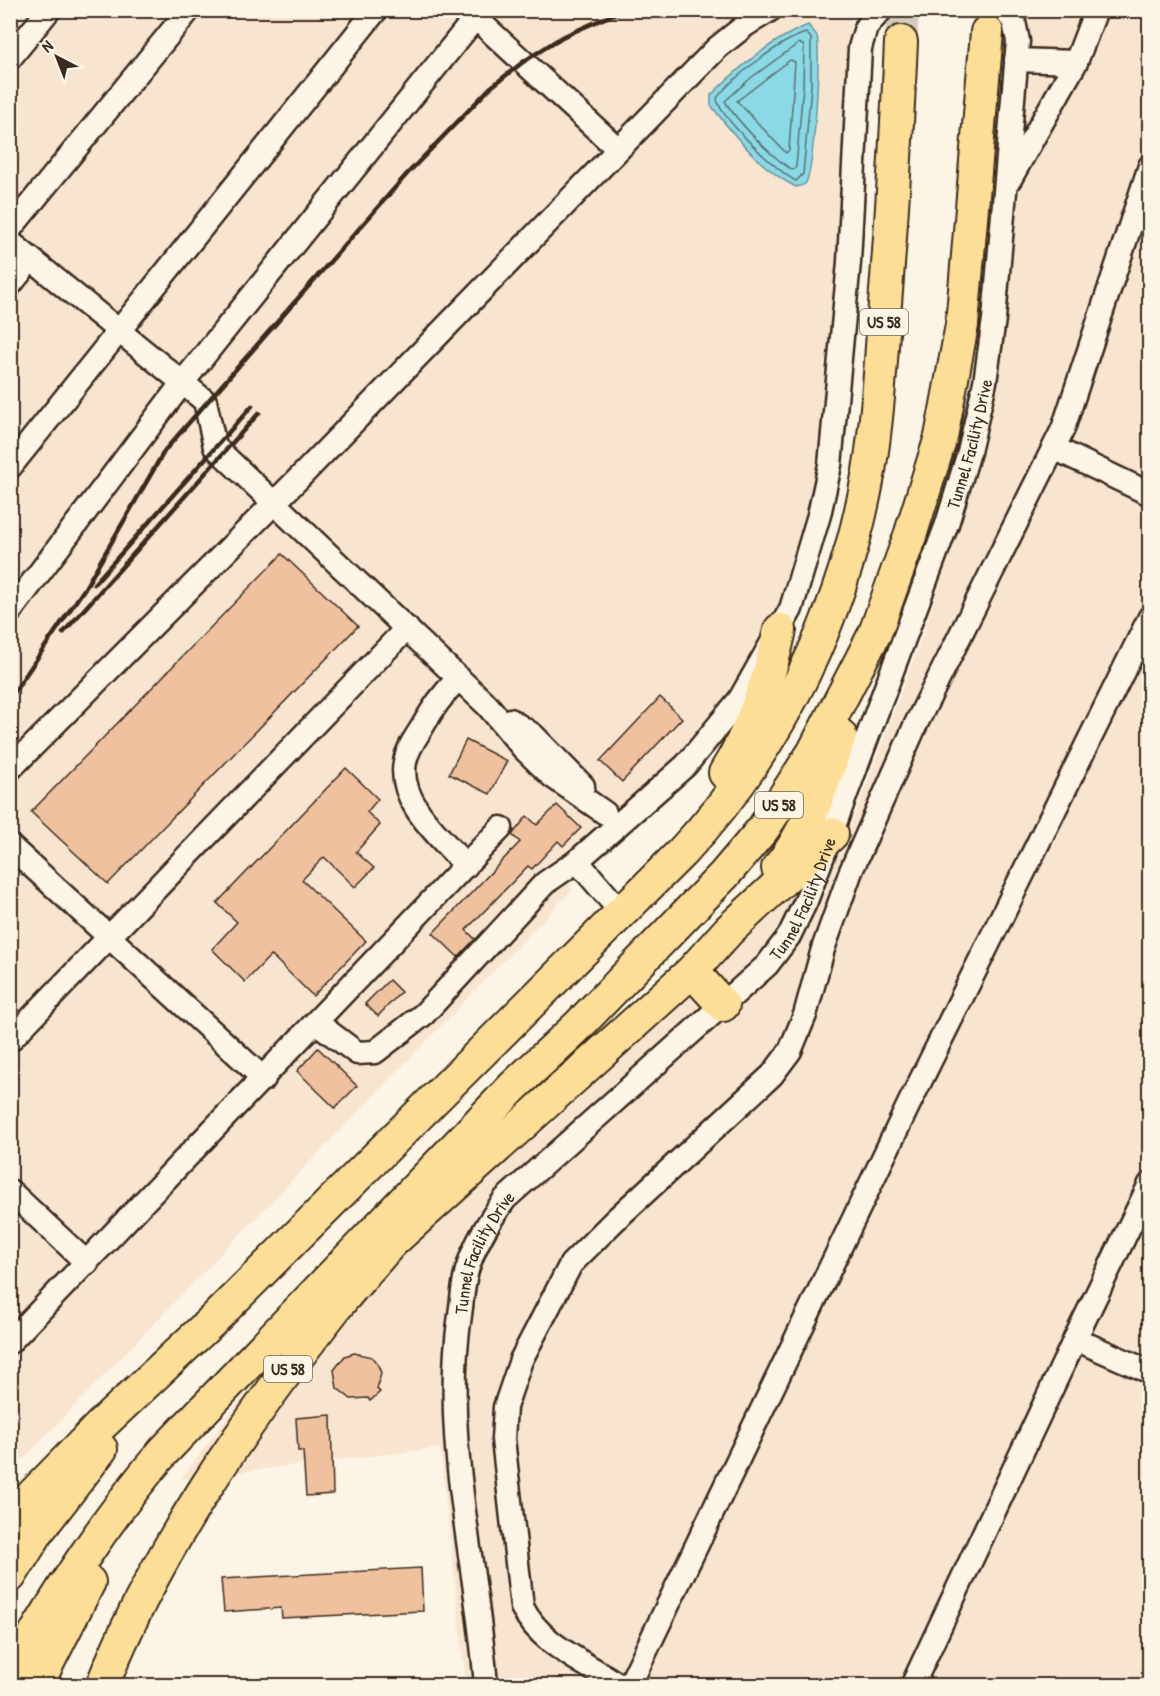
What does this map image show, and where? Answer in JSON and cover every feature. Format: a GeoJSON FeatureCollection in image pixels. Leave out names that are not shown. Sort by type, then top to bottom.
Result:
{"type":"FeatureCollection","features":[{"type":"Feature","properties":{"kind":"highway","name":"US 58"},"geometry":{"type":"LineString","coordinates":[[102,1686],[154,1573],[267,1396],[432,1190],[577,1027],[724,875],[763,829],[813,753],[875,633],[931,473],[953,380],[996,22]]}},
{"type":"Feature","properties":{"kind":"highway","name":"US 58"},"geometry":{"type":"LineString","coordinates":[[10,1576],[38,1531],[100,1449],[212,1321],[701,832],[757,758],[801,680],[842,578],[863,500],[874,430],[895,180],[901,42]]}},
{"type":"Feature","properties":{"kind":"highway"},"geometry":{"type":"LineString","coordinates":[[621,912],[634,885],[700,811],[733,759],[763,691],[786,620]]}},
{"type":"Feature","properties":{"kind":"highway"},"geometry":{"type":"LineString","coordinates":[[729,930],[786,858],[801,832],[830,764],[875,633]]}},
{"type":"Feature","properties":{"kind":"highway"},"geometry":{"type":"LineString","coordinates":[[391,1243],[692,970],[729,930],[832,834]]}},
{"type":"Feature","properties":{"kind":"highway"},"geometry":{"type":"LineString","coordinates":[[692,970],[723,1005]]}},
{"type":"Feature","properties":{"kind":"highway"},"geometry":{"type":"LineString","coordinates":[[27,1674],[94,1541],[164,1451],[513,1087],[577,1027]]}},
{"type":"Feature","properties":{"kind":"highway"},"geometry":{"type":"LineString","coordinates":[[10,1518],[99,1427],[212,1321]]}},
{"type":"Feature","properties":{"kind":"highway"},"geometry":{"type":"LineString","coordinates":[[118,1686],[148,1610],[197,1504]]}},
{"type":"Feature","properties":{"kind":"street"},"geometry":{"type":"LineString","coordinates":[[10,58],[49,10]]}},
{"type":"Feature","properties":{"kind":"street"},"geometry":{"type":"LineString","coordinates":[[10,229],[189,10]]}},
{"type":"Feature","properties":{"kind":"street"},"geometry":{"type":"LineString","coordinates":[[10,467],[376,10]]}},
{"type":"Feature","properties":{"kind":"street"},"geometry":{"type":"LineString","coordinates":[[10,770],[717,48],[747,24],[770,10]]}},
{"type":"Feature","properties":{"kind":"street"},"geometry":{"type":"LineString","coordinates":[[317,1023],[357,1053],[375,1052],[424,1014],[545,883],[577,861],[611,819],[655,795],[710,739],[740,699],[786,620],[819,515],[830,465],[849,262],[860,48],[866,27],[881,10]]}},
{"type":"Feature","properties":{"kind":"street"},"geometry":{"type":"LineString","coordinates":[[1006,186],[1076,63],[1096,10]]}},
{"type":"Feature","properties":{"kind":"street"},"geometry":{"type":"LineString","coordinates":[[10,612],[183,382],[471,14],[618,149]]}},
{"type":"Feature","properties":{"kind":"street","name":"Tunnel Facility Drive"},"geometry":{"type":"LineString","coordinates":[[486,1686],[459,1479],[454,1404],[456,1342],[467,1271],[484,1229],[506,1199],[767,965],[789,936],[832,834],[947,525],[969,452],[991,338],[1018,41],[1014,22],[996,22]]}},
{"type":"Feature","properties":{"kind":"street"},"geometry":{"type":"LineString","coordinates":[[1016,60],[1076,63]]}},
{"type":"Feature","properties":{"kind":"street"},"geometry":{"type":"LineString","coordinates":[[620,1686],[541,1636],[530,1623],[522,1607],[503,1439],[505,1407],[521,1360],[571,1264],[614,1221],[772,1075],[790,1051],[805,1015],[823,949],[851,871],[925,705],[1054,448],[1149,166]]}},
{"type":"Feature","properties":{"kind":"street"},"geometry":{"type":"LineString","coordinates":[[10,242],[205,401],[215,447],[275,501],[488,706],[533,735],[573,775],[611,819]]}},
{"type":"Feature","properties":{"kind":"street"},"geometry":{"type":"LineString","coordinates":[[10,285],[31,259]]}},
{"type":"Feature","properties":{"kind":"street"},"geometry":{"type":"LineString","coordinates":[[1054,448],[1149,494]]}},
{"type":"Feature","properties":{"kind":"street"},"geometry":{"type":"LineString","coordinates":[[629,1686],[909,1104],[1149,617]]}},
{"type":"Feature","properties":{"kind":"street"},"geometry":{"type":"LineString","coordinates":[[10,1040],[407,628]]}},
{"type":"Feature","properties":{"kind":"street"},"geometry":{"type":"LineString","coordinates":[[459,678],[441,695],[408,749],[404,764],[407,787],[418,810],[466,866]]}},
{"type":"Feature","properties":{"kind":"street"},"geometry":{"type":"LineString","coordinates":[[10,1342],[264,1079],[501,828]]}},
{"type":"Feature","properties":{"kind":"street"},"geometry":{"type":"LineString","coordinates":[[10,846],[264,1079]]}},
{"type":"Feature","properties":{"kind":"street"},"geometry":{"type":"LineString","coordinates":[[577,861],[621,912]]}},
{"type":"Feature","properties":{"kind":"street"},"geometry":{"type":"LineString","coordinates":[[912,1686],[1149,1184]]}},
{"type":"Feature","properties":{"kind":"street"},"geometry":{"type":"LineString","coordinates":[[10,1191],[87,1263]]}},
{"type":"Feature","properties":{"kind":"street"},"geometry":{"type":"LineString","coordinates":[[1075,1339],[1149,1372]]}},
{"type":"Feature","properties":{"kind":"shaded area"},"geometry":{"type":"Polygon","coordinates":[[[11,11],[851,11],[841,215],[827,403],[815,483],[791,573],[774,617],[733,692],[692,744],[580,848],[571,891],[11,1472],[11,11]]]}},
{"type":"Feature","properties":{"kind":"shaded area"},"geometry":{"type":"Polygon","coordinates":[[[1029,11],[1149,11],[1149,1685],[466,1685],[440,1448],[181,1479],[250,1387],[310,1323],[552,1124],[767,917],[851,825],[923,634],[964,510],[994,392],[1008,279],[1029,11]]]}},
{"type":"Feature","properties":{"kind":"water"},"geometry":{"type":"Polygon","coordinates":[[[808,25],[817,36],[818,46],[816,112],[808,176],[805,184],[796,187],[772,172],[739,140],[711,105],[711,95],[756,55],[781,38],[808,25]]]}},
{"type":"Feature","properties":{"kind":"building"},"geometry":{"type":"Polygon","coordinates":[[[282,554],[358,626],[108,884],[31,812],[282,554]]]}},
{"type":"Feature","properties":{"kind":"building"},"geometry":{"type":"Polygon","coordinates":[[[660,697],[682,718],[622,782],[600,761],[660,697]]]}},
{"type":"Feature","properties":{"kind":"building"},"geometry":{"type":"Polygon","coordinates":[[[466,740],[507,761],[490,794],[449,774],[466,740]]]}},
{"type":"Feature","properties":{"kind":"building"},"geometry":{"type":"Polygon","coordinates":[[[346,768],[378,799],[367,812],[380,825],[356,852],[374,868],[355,887],[324,857],[302,880],[366,941],[313,996],[271,955],[245,982],[212,949],[237,922],[217,903],[346,768]]]}},
{"type":"Feature","properties":{"kind":"building"},"geometry":{"type":"Polygon","coordinates":[[[557,805],[581,828],[563,846],[558,841],[532,869],[528,866],[466,930],[475,939],[458,957],[433,933],[520,842],[512,835],[527,816],[537,825],[557,805]]]}},
{"type":"Feature","properties":{"kind":"building"},"geometry":{"type":"Polygon","coordinates":[[[389,980],[401,992],[378,1016],[365,1004],[389,980]]]}},
{"type":"Feature","properties":{"kind":"building"},"geometry":{"type":"Polygon","coordinates":[[[318,1048],[357,1086],[335,1108],[297,1071],[318,1048]]]}},
{"type":"Feature","properties":{"kind":"building"},"geometry":{"type":"Polygon","coordinates":[[[354,1353],[372,1357],[381,1373],[377,1389],[380,1392],[370,1401],[368,1398],[351,1399],[337,1388],[334,1370],[345,1356],[354,1353]]]}},
{"type":"Feature","properties":{"kind":"building"},"geometry":{"type":"Polygon","coordinates":[[[331,1415],[333,1494],[306,1496],[303,1451],[298,1451],[296,1418],[331,1415]]]}},
{"type":"Feature","properties":{"kind":"building"},"geometry":{"type":"Polygon","coordinates":[[[421,1568],[423,1611],[282,1618],[281,1608],[224,1612],[221,1579],[421,1568]]]}},
{"type":"Feature","properties":{"kind":"tunnel"},"geometry":{"type":"LineString","coordinates":[[901,42],[903,10]]}},
{"type":"Feature","properties":{"kind":"tunnel"},"geometry":{"type":"LineString","coordinates":[[987,32],[989,10]]}},
{"type":"Feature","properties":{"kind":"railway"},"geometry":{"type":"LineString","coordinates":[[10,698],[85,588],[165,450],[407,174],[490,88],[523,62],[562,37],[623,10]]}},
{"type":"Feature","properties":{"kind":"railway"},"geometry":{"type":"LineString","coordinates":[[94,584],[252,406]]}},
{"type":"Feature","properties":{"kind":"railway"},"geometry":{"type":"LineString","coordinates":[[63,633],[259,413]]}}]}
